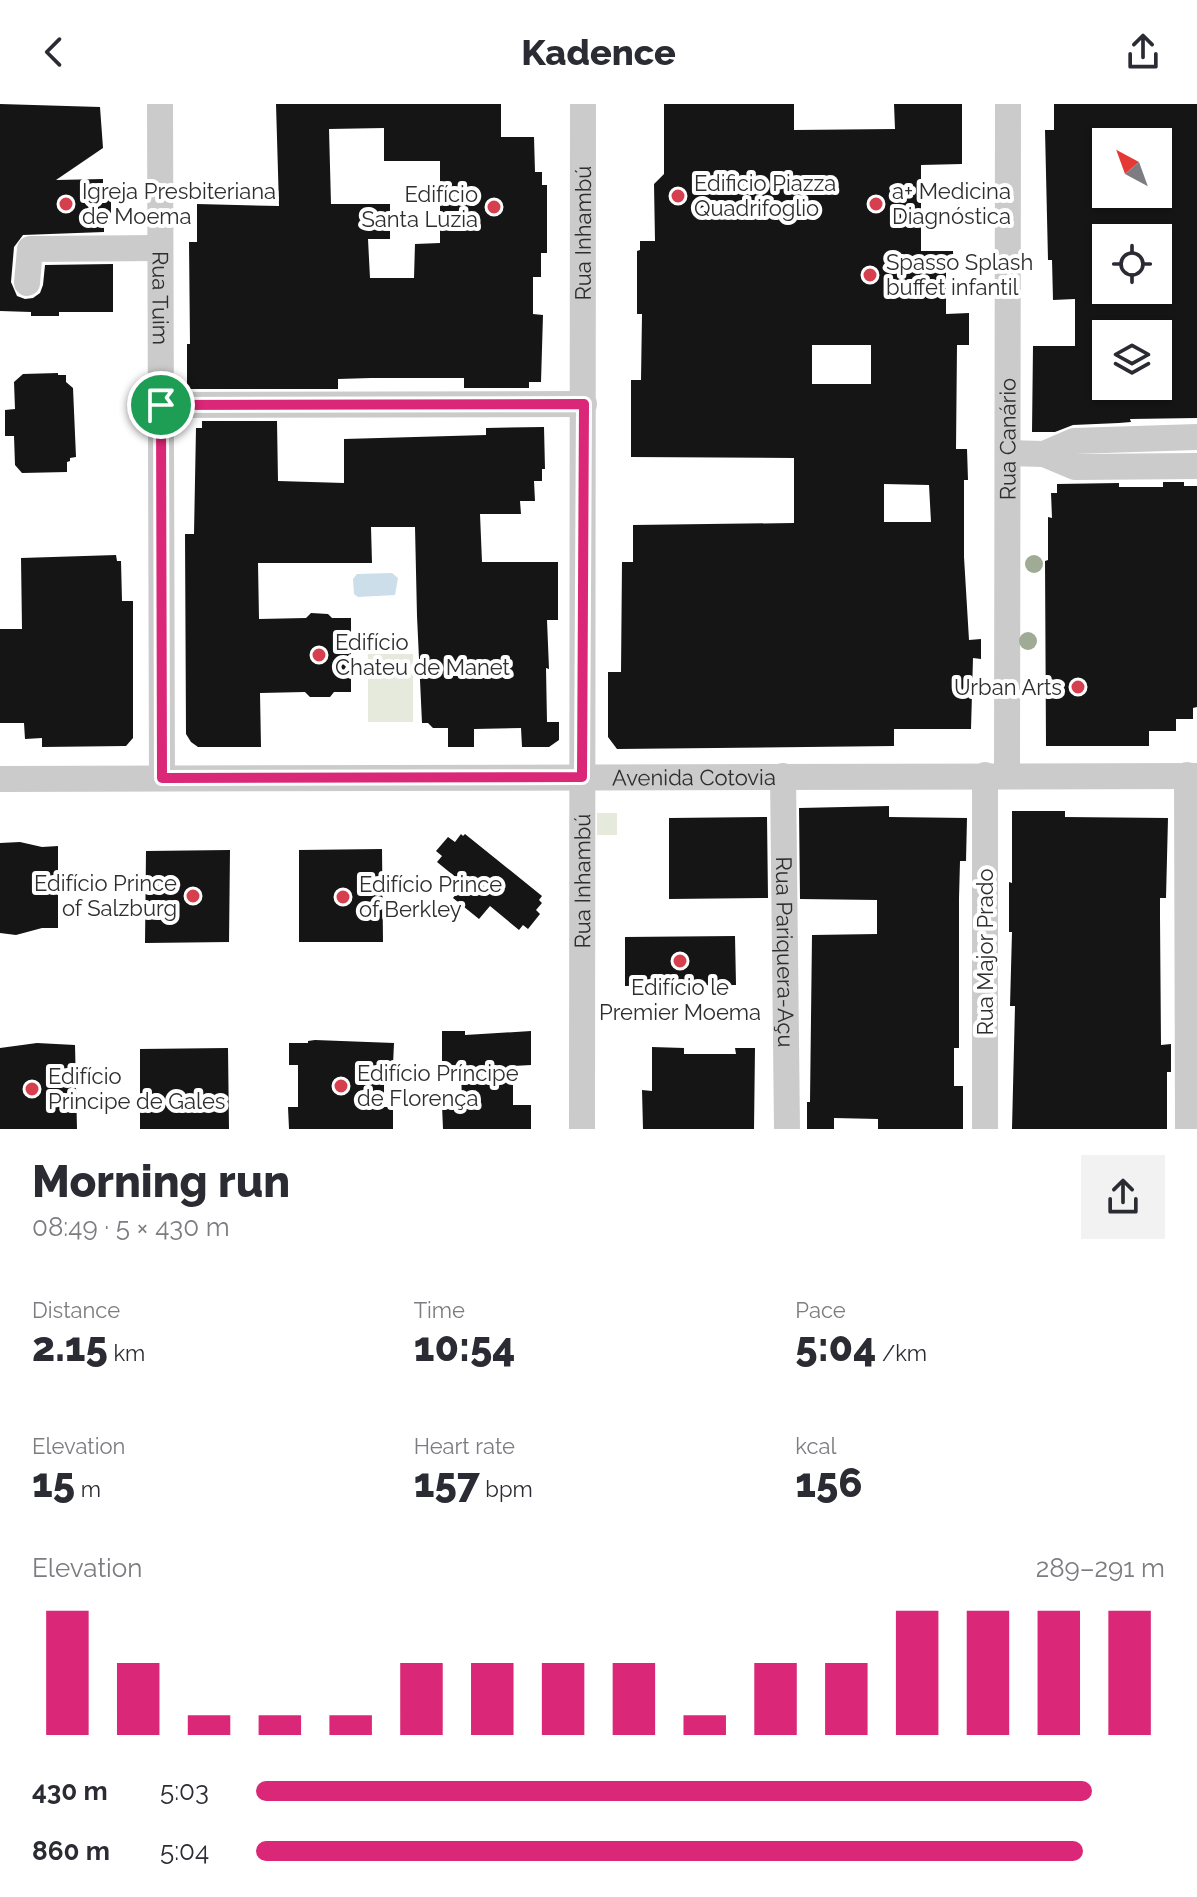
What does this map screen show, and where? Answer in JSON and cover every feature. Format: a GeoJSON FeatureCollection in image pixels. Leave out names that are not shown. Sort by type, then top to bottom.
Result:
{"type":"FeatureCollection","features":[{"type":"Feature","properties":{"kind":"street","name":"Rua Tuim"},"geometry":{"type":"LineString","coordinates":[[160,104],[162,778]]}},
{"type":"Feature","properties":{"kind":"street","name":"Rua Inhambú"},"geometry":{"type":"LineString","coordinates":[[582,1129],[583,104]]}},
{"type":"Feature","properties":{"kind":"street","name":"Rua Canário"},"geometry":{"type":"LineString","coordinates":[[996,775],[1008,453],[1008,104]]}},
{"type":"Feature","properties":{"kind":"street"},"geometry":{"type":"LineString","coordinates":[[27,283],[30,249],[160,248]]}},
{"type":"Feature","properties":{"kind":"street"},"geometry":{"type":"LineString","coordinates":[[161,405],[584,404]]}},
{"type":"Feature","properties":{"kind":"street"},"geometry":{"type":"LineString","coordinates":[[1044,454],[1074,441],[1197,437]]}},
{"type":"Feature","properties":{"kind":"street"},"geometry":{"type":"LineString","coordinates":[[1008,453],[1044,454],[1075,467],[1197,466]]}},
{"type":"Feature","properties":{"kind":"street","name":"Rua Major Prado"},"geometry":{"type":"LineString","coordinates":[[985,1129],[996,775]]}},
{"type":"Feature","properties":{"kind":"street","name":"Rua Pariquera-Açu"},"geometry":{"type":"LineString","coordinates":[[783,776],[787,1129]]}},
{"type":"Feature","properties":{"kind":"street"},"geometry":{"type":"LineString","coordinates":[[1188,1129],[1192,776]]}},
{"type":"Feature","properties":{"kind":"street","name":"Avenida Cotovia"},"geometry":{"type":"LineString","coordinates":[[0,779],[1192,776]]}},
{"type":"Feature","properties":{"kind":"shaded area"},"geometry":{"type":"Polygon","coordinates":[[[368,654],[413,654],[413,722],[368,722],[368,654]]]}},
{"type":"Feature","properties":{"kind":"shaded area"},"geometry":{"type":"Polygon","coordinates":[[[597,813],[617,813],[617,835],[597,835],[597,813]]]}},
{"type":"Feature","properties":{"kind":"water"},"geometry":{"type":"Polygon","coordinates":[[[392,573],[398,578],[395,595],[358,597],[354,594],[353,579],[357,574],[392,573]]]}},
{"type":"Feature","properties":{"kind":"building"},"geometry":{"type":"Polygon","coordinates":[[[0,104],[100,107],[103,148],[56,180],[103,179],[103,191],[111,191],[111,218],[104,217],[104,232],[23,235],[14,247],[11,282],[17,296],[33,298],[40,293],[43,285],[45,265],[113,264],[113,312],[59,312],[59,316],[31,316],[31,312],[0,311],[0,104]]]}},
{"type":"Feature","properties":{"kind":"building"},"geometry":{"type":"Polygon","coordinates":[[[276,104],[501,104],[501,137],[534,137],[535,172],[542,172],[542,185],[547,185],[547,253],[541,253],[541,277],[533,277],[533,314],[543,315],[541,382],[529,382],[529,388],[464,388],[464,378],[371,378],[338,379],[338,389],[187,389],[189,242],[197,242],[197,204],[279,206],[276,104]],[[384,128],[329,129],[331,204],[390,204],[390,239],[368,239],[370,278],[414,278],[415,244],[440,243],[440,161],[384,161],[384,128]]]}},
{"type":"Feature","properties":{"kind":"building"},"geometry":{"type":"Polygon","coordinates":[[[664,104],[794,104],[794,130],[895,129],[894,104],[962,104],[962,164],[921,165],[921,251],[953,251],[954,272],[946,272],[946,314],[969,313],[969,345],[957,345],[956,449],[967,449],[964,557],[969,640],[981,639],[981,659],[973,658],[971,729],[894,729],[894,746],[617,749],[608,737],[608,672],[621,672],[622,562],[633,562],[633,525],[794,523],[794,458],[631,457],[631,380],[641,380],[642,314],[637,314],[637,251],[640,250],[640,241],[655,241],[654,184],[664,174],[664,104]],[[812,345],[812,384],[871,384],[871,345],[812,345]],[[884,484],[884,522],[931,522],[929,485],[884,484]]]}},
{"type":"Feature","properties":{"kind":"building"},"geometry":{"type":"Polygon","coordinates":[[[1054,104],[1197,104],[1197,418],[1130,419],[1131,422],[1073,425],[1055,432],[1032,432],[1033,346],[1075,346],[1075,299],[1053,300],[1052,260],[1048,260],[1045,130],[1054,130],[1054,104]]]}},
{"type":"Feature","properties":{"kind":"building"},"geometry":{"type":"Polygon","coordinates":[[[23,374],[66,375],[66,382],[73,388],[76,457],[67,462],[67,472],[22,473],[15,465],[14,436],[5,436],[5,410],[15,409],[14,382],[23,374]]]}},
{"type":"Feature","properties":{"kind":"building"},"geometry":{"type":"Polygon","coordinates":[[[202,421],[277,421],[278,481],[344,483],[344,439],[486,435],[486,428],[544,427],[545,469],[542,469],[542,481],[534,481],[535,501],[520,501],[521,514],[480,514],[482,562],[558,562],[558,620],[547,620],[549,669],[546,668],[547,722],[559,722],[559,740],[549,747],[522,747],[521,728],[474,729],[474,747],[448,747],[448,728],[433,728],[428,723],[422,723],[415,527],[371,527],[372,563],[258,563],[259,619],[306,618],[311,613],[351,618],[351,692],[334,692],[330,697],[310,697],[305,692],[260,693],[261,747],[198,747],[191,742],[186,734],[185,534],[194,534],[196,428],[202,428],[202,421]]]}},
{"type":"Feature","properties":{"kind":"building"},"geometry":{"type":"Polygon","coordinates":[[[1163,482],[1184,482],[1184,486],[1197,486],[1197,707],[1193,708],[1193,719],[1176,719],[1176,731],[1149,731],[1149,746],[1046,746],[1045,561],[1048,560],[1048,517],[1052,518],[1051,493],[1057,493],[1057,484],[1119,483],[1119,487],[1163,487],[1163,482]]]}},
{"type":"Feature","properties":{"kind":"building"},"geometry":{"type":"Polygon","coordinates":[[[116,555],[117,561],[121,561],[122,601],[133,601],[133,738],[126,746],[42,747],[42,738],[25,739],[24,723],[0,723],[0,629],[22,629],[21,558],[116,555]]]}},
{"type":"Feature","properties":{"kind":"building"},"geometry":{"type":"Polygon","coordinates":[[[889,806],[889,817],[967,818],[966,861],[960,861],[959,1048],[954,1048],[954,1086],[963,1086],[963,1129],[878,1129],[878,1119],[834,1118],[834,1129],[807,1129],[812,935],[877,934],[877,900],[800,899],[799,808],[889,806]]]}},
{"type":"Feature","properties":{"kind":"building"},"geometry":{"type":"Polygon","coordinates":[[[1012,811],[1065,811],[1065,817],[1168,818],[1166,898],[1160,898],[1161,1045],[1171,1044],[1171,1072],[1167,1072],[1167,1129],[1012,1129],[1015,1006],[1010,1006],[1012,932],[1009,932],[1009,882],[1012,883],[1012,811]]]}},
{"type":"Feature","properties":{"kind":"building"},"geometry":{"type":"Polygon","coordinates":[[[767,817],[768,898],[669,899],[669,818],[767,817]]]}},
{"type":"Feature","properties":{"kind":"building"},"geometry":{"type":"Polygon","coordinates":[[[461,834],[465,834],[542,896],[539,900],[542,903],[536,910],[540,914],[528,929],[523,925],[519,930],[490,906],[479,919],[453,898],[464,884],[437,862],[442,856],[436,851],[448,837],[455,842],[461,834]]]}},
{"type":"Feature","properties":{"kind":"building"},"geometry":{"type":"Polygon","coordinates":[[[20,842],[42,847],[58,846],[58,928],[42,928],[16,935],[0,933],[0,843],[20,842]]]}},
{"type":"Feature","properties":{"kind":"building","name":"Edifício Prince of Berkley"},"geometry":{"type":"Polygon","coordinates":[[[382,849],[383,942],[299,942],[299,850],[382,849]]]}},
{"type":"Feature","properties":{"kind":"building","name":"Edifício Prince of Salzburg"},"geometry":{"type":"Polygon","coordinates":[[[230,850],[229,942],[145,943],[146,851],[230,850]]]}},
{"type":"Feature","properties":{"kind":"building","name":"Edifício le Premier Moema"},"geometry":{"type":"Polygon","coordinates":[[[735,936],[736,985],[625,986],[625,937],[735,936]]]}},
{"type":"Feature","properties":{"kind":"building"},"geometry":{"type":"Polygon","coordinates":[[[442,1031],[465,1031],[465,1035],[531,1031],[531,1065],[513,1066],[513,1105],[531,1105],[531,1129],[443,1129],[442,1105],[462,1105],[461,1066],[442,1066],[442,1031]]]}},
{"type":"Feature","properties":{"kind":"building","name":"Edifício Príncipe de Florença"},"geometry":{"type":"Polygon","coordinates":[[[315,1040],[394,1043],[393,1065],[384,1065],[384,1107],[393,1107],[393,1129],[289,1129],[288,1107],[298,1107],[298,1065],[289,1065],[289,1043],[315,1040]]]}},
{"type":"Feature","properties":{"kind":"building","name":"Edifício Principe de Gales"},"geometry":{"type":"Polygon","coordinates":[[[37,1043],[75,1045],[77,1129],[0,1129],[0,1048],[37,1043]]]}},
{"type":"Feature","properties":{"kind":"building"},"geometry":{"type":"Polygon","coordinates":[[[652,1047],[684,1048],[684,1054],[736,1054],[735,1048],[755,1048],[754,1129],[643,1129],[642,1090],[652,1091],[652,1047]]]}},
{"type":"Feature","properties":{"kind":"building"},"geometry":{"type":"Polygon","coordinates":[[[228,1048],[229,1129],[140,1129],[140,1049],[228,1048]]]}},
{"type":"Feature","properties":{"kind":"place","name":"Edificio Piazza Quadrifoglio"},"geometry":{"type":"Point","coordinates":[678,196]}},
{"type":"Feature","properties":{"kind":"place","name":"Igreja Presbiteriana de Moema"},"geometry":{"type":"Point","coordinates":[66,204]}},
{"type":"Feature","properties":{"kind":"place","name":"a+ Medicina Diagnóstica"},"geometry":{"type":"Point","coordinates":[876,204]}},
{"type":"Feature","properties":{"kind":"place","name":"Edifício Santa Luzia"},"geometry":{"type":"Point","coordinates":[494,207]}},
{"type":"Feature","properties":{"kind":"place","name":"Spasso Splash buffet infantil"},"geometry":{"type":"Point","coordinates":[870,275]}},
{"type":"Feature","properties":{"kind":"place","name":"Edifício Chateu de Manet"},"geometry":{"type":"Point","coordinates":[319,655]}},
{"type":"Feature","properties":{"kind":"place","name":"Urban Arts"},"geometry":{"type":"Point","coordinates":[1078,687]}},
{"type":"Feature","properties":{"kind":"place","name":"Edifício Prince of Salzburg"},"geometry":{"type":"Point","coordinates":[193,896]}},
{"type":"Feature","properties":{"kind":"place","name":"Edifício Prince of Berkley"},"geometry":{"type":"Point","coordinates":[343,897]}},
{"type":"Feature","properties":{"kind":"place","name":"Edifício le Premier Moema"},"geometry":{"type":"Point","coordinates":[680,961]}},
{"type":"Feature","properties":{"kind":"place","name":"Edifício Príncipe de Florença"},"geometry":{"type":"Point","coordinates":[341,1086]}},
{"type":"Feature","properties":{"kind":"place","name":"Edifício Principe de Gales"},"geometry":{"type":"Point","coordinates":[32,1089]}},
{"type":"Feature","properties":{"kind":"route"},"geometry":{"type":"LineString","coordinates":[[584,404],[582,777],[162,778],[161,405],[584,404]]}}]}
